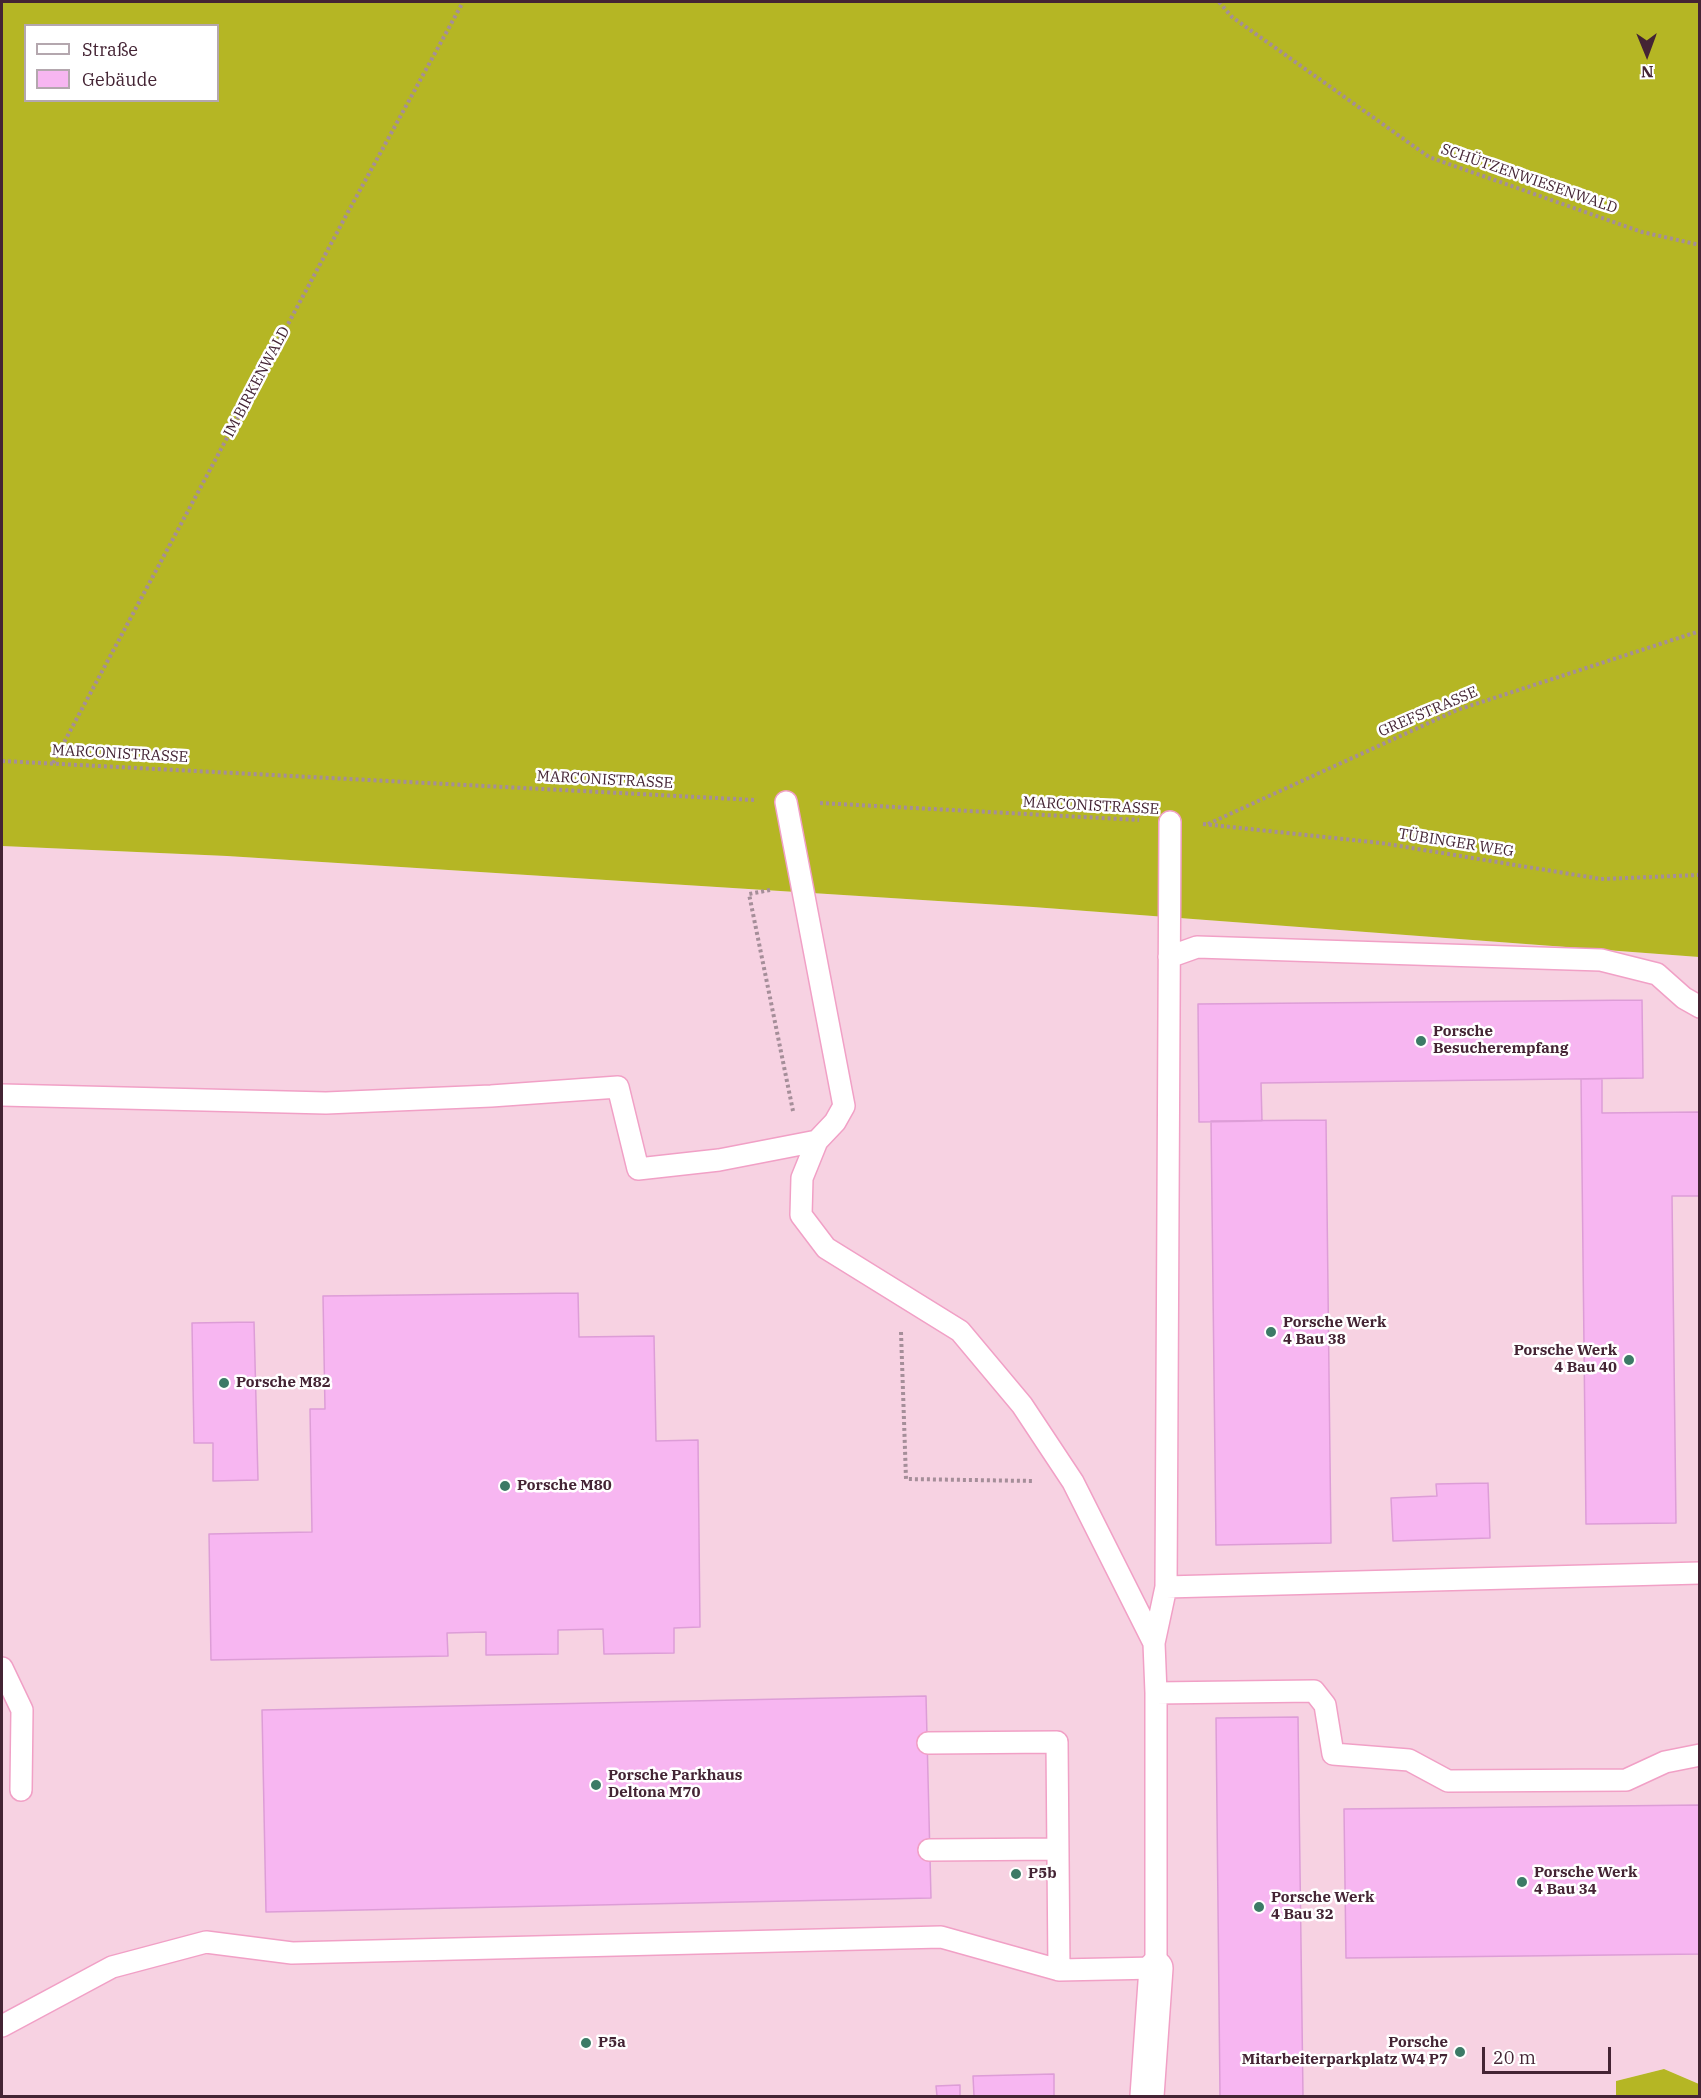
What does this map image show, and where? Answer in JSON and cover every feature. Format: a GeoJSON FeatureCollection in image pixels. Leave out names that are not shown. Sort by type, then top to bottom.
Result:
{"type":"FeatureCollection","features":[{"type":"Feature","properties":{"kind":"street"},"geometry":{"type":"LineString","coordinates":[[1147,2097],[1156,1968]]}},
{"type":"Feature","properties":{"kind":"lane"},"geometry":{"type":"LineString","coordinates":[[2,1095],[326,1103],[618,1088],[638,1169],[719,1160],[808,1143],[835,1122],[844,1106],[786,802]]}},
{"type":"Feature","properties":{"kind":"lane"},"geometry":{"type":"LineString","coordinates":[[2,2026],[112,1967],[206,1942],[292,1953],[941,1937],[1059,1970],[1156,1968],[1154,1643],[1166,1587],[1170,822]]}},
{"type":"Feature","properties":{"kind":"lane"},"geometry":{"type":"LineString","coordinates":[[1169,957],[1197,947],[1601,960],[1657,974],[1684,998],[1700,1007]]}},
{"type":"Feature","properties":{"kind":"lane"},"geometry":{"type":"LineString","coordinates":[[808,1143],[802,1178],[801,1215],[826,1248],[960,1331],[1022,1405],[1073,1482],[1154,1643]]}},
{"type":"Feature","properties":{"kind":"lane"},"geometry":{"type":"LineString","coordinates":[[1166,1587],[1700,1573]]}},
{"type":"Feature","properties":{"kind":"lane"},"geometry":{"type":"LineString","coordinates":[[2,1668],[22,1710],[21,1790]]}},
{"type":"Feature","properties":{"kind":"lane"},"geometry":{"type":"LineString","coordinates":[[1156,1693],[1314,1691],[1325,1706],[1333,1754],[1409,1761],[1448,1781],[1626,1780],[1665,1762],[1700,1755]]}},
{"type":"Feature","properties":{"kind":"lane"},"geometry":{"type":"LineString","coordinates":[[927,1743],[1057,1742],[1059,1970]]}},
{"type":"Feature","properties":{"kind":"lane"},"geometry":{"type":"LineString","coordinates":[[929,1850],[1058,1849]]}},
{"type":"Feature","properties":{"kind":"path","name":"IM BIRKENWALD"},"geometry":{"type":"LineString","coordinates":[[53,763],[343,222],[464,2]]}},
{"type":"Feature","properties":{"kind":"path","name":"SCHÜTZENWIESENWALD"},"geometry":{"type":"LineString","coordinates":[[1219,2],[1232,17],[1429,157],[1642,232],[1700,246]]}},
{"type":"Feature","properties":{"kind":"path","name":"GREFSTRASSE"},"geometry":{"type":"LineString","coordinates":[[1208,824],[1457,710],[1700,631]]}},
{"type":"Feature","properties":{"kind":"path","name":"MARCONISTRASSE"},"geometry":{"type":"LineString","coordinates":[[2,761],[1208,824]]}},
{"type":"Feature","properties":{"kind":"path","name":"TÜBINGER WEG"},"geometry":{"type":"LineString","coordinates":[[1208,824],[1381,843],[1601,879],[1700,875]]}},
{"type":"Feature","properties":{"kind":"path"},"geometry":{"type":"LineString","coordinates":[[749,894],[808,1143]]}},
{"type":"Feature","properties":{"kind":"path"},"geometry":{"type":"LineString","coordinates":[[900,1293],[906,1479],[1073,1482]]}},
{"type":"Feature","properties":{"kind":"shaded area"},"geometry":{"type":"Polygon","coordinates":[[[2,2],[1699,2],[1699,957],[1033,907],[227,856],[2,846],[2,2]]]}},
{"type":"Feature","properties":{"kind":"shaded area"},"geometry":{"type":"Polygon","coordinates":[[[2,846],[227,856],[1033,907],[1699,957],[1699,2084],[1664,2069],[1616,2081],[1616,2096],[2,2096],[2,846]]]}},
{"type":"Feature","properties":{"kind":"shaded area"},"geometry":{"type":"Polygon","coordinates":[[[1664,2069],[1699,2084],[1699,2096],[1616,2096],[1616,2081],[1664,2069]]]}},
{"type":"Feature","properties":{"kind":"building","name":"Porsche Besucherempfang"},"geometry":{"type":"Polygon","coordinates":[[[1642,1000],[1643,1078],[1261,1083],[1262,1121],[1199,1122],[1198,1004],[1642,1000]]]}},
{"type":"Feature","properties":{"kind":"building","name":"Porsche Werk 4 Bau 40"},"geometry":{"type":"Polygon","coordinates":[[[1581,1079],[1602,1079],[1602,1113],[1700,1112],[1700,1196],[1672,1196],[1676,1523],[1586,1524],[1581,1079]]]}},
{"type":"Feature","properties":{"kind":"building","name":"Porsche Werk 4 Bau 38"},"geometry":{"type":"Polygon","coordinates":[[[1326,1120],[1331,1543],[1216,1545],[1211,1121],[1326,1120]]]}},
{"type":"Feature","properties":{"kind":"building","name":"Porsche M80"},"geometry":{"type":"Polygon","coordinates":[[[578,1293],[579,1337],[654,1336],[656,1441],[698,1440],[700,1627],[674,1628],[674,1653],[604,1654],[603,1629],[558,1630],[558,1654],[486,1655],[486,1632],[447,1633],[448,1656],[211,1660],[209,1534],[312,1532],[310,1409],[325,1409],[323,1296],[578,1293]]]}},
{"type":"Feature","properties":{"kind":"building","name":"Porsche M82"},"geometry":{"type":"Polygon","coordinates":[[[254,1322],[258,1480],[213,1481],[213,1443],[194,1443],[192,1323],[254,1322]]]}},
{"type":"Feature","properties":{"kind":"building"},"geometry":{"type":"Polygon","coordinates":[[[1488,1483],[1490,1538],[1393,1541],[1391,1498],[1437,1496],[1436,1484],[1488,1483]]]}},
{"type":"Feature","properties":{"kind":"building","name":"Porsche Parkhaus Deltona M70"},"geometry":{"type":"Polygon","coordinates":[[[926,1696],[931,1898],[266,1912],[262,1710],[926,1696]]]}},
{"type":"Feature","properties":{"kind":"building","name":"Porsche Werk 4 Bau 32"},"geometry":{"type":"Polygon","coordinates":[[[1298,1717],[1303,2096],[1220,2096],[1216,1718],[1298,1717]]]}},
{"type":"Feature","properties":{"kind":"building","name":"Porsche Werk 4 Bau 34"},"geometry":{"type":"Polygon","coordinates":[[[1700,1805],[1700,1954],[1346,1958],[1344,1809],[1700,1805]]]}},
{"type":"Feature","properties":{"kind":"building"},"geometry":{"type":"Polygon","coordinates":[[[1054,2074],[1054,2096],[974,2096],[973,2076],[1054,2074]]]}},
{"type":"Feature","properties":{"kind":"building"},"geometry":{"type":"Polygon","coordinates":[[[960,2085],[960,2096],[937,2096],[936,2086],[960,2085]]]}},
{"type":"Feature","properties":{"kind":"place","name":"Porsche Besucherempfang"},"geometry":{"type":"Point","coordinates":[1421,1041]}},
{"type":"Feature","properties":{"kind":"place","name":"Porsche Werk 4 Bau 38"},"geometry":{"type":"Point","coordinates":[1271,1332]}},
{"type":"Feature","properties":{"kind":"place","name":"Porsche Werk 4 Bau 40"},"geometry":{"type":"Point","coordinates":[1629,1360]}},
{"type":"Feature","properties":{"kind":"place","name":"Porsche M82"},"geometry":{"type":"Point","coordinates":[224,1383]}},
{"type":"Feature","properties":{"kind":"place","name":"Porsche M80"},"geometry":{"type":"Point","coordinates":[505,1486]}},
{"type":"Feature","properties":{"kind":"place","name":"Porsche Parkhaus Deltona M70"},"geometry":{"type":"Point","coordinates":[596,1785]}},
{"type":"Feature","properties":{"kind":"place","name":"P5b"},"geometry":{"type":"Point","coordinates":[1016,1874]}},
{"type":"Feature","properties":{"kind":"place","name":"Porsche Werk 4 Bau 34"},"geometry":{"type":"Point","coordinates":[1522,1882]}},
{"type":"Feature","properties":{"kind":"place","name":"Porsche Werk 4 Bau 32"},"geometry":{"type":"Point","coordinates":[1259,1907]}},
{"type":"Feature","properties":{"kind":"place","name":"P5a"},"geometry":{"type":"Point","coordinates":[586,2043]}},
{"type":"Feature","properties":{"kind":"place","name":"Porsche Mitarbeiterparkplatz W4 P7"},"geometry":{"type":"Point","coordinates":[1460,2052]}}]}
